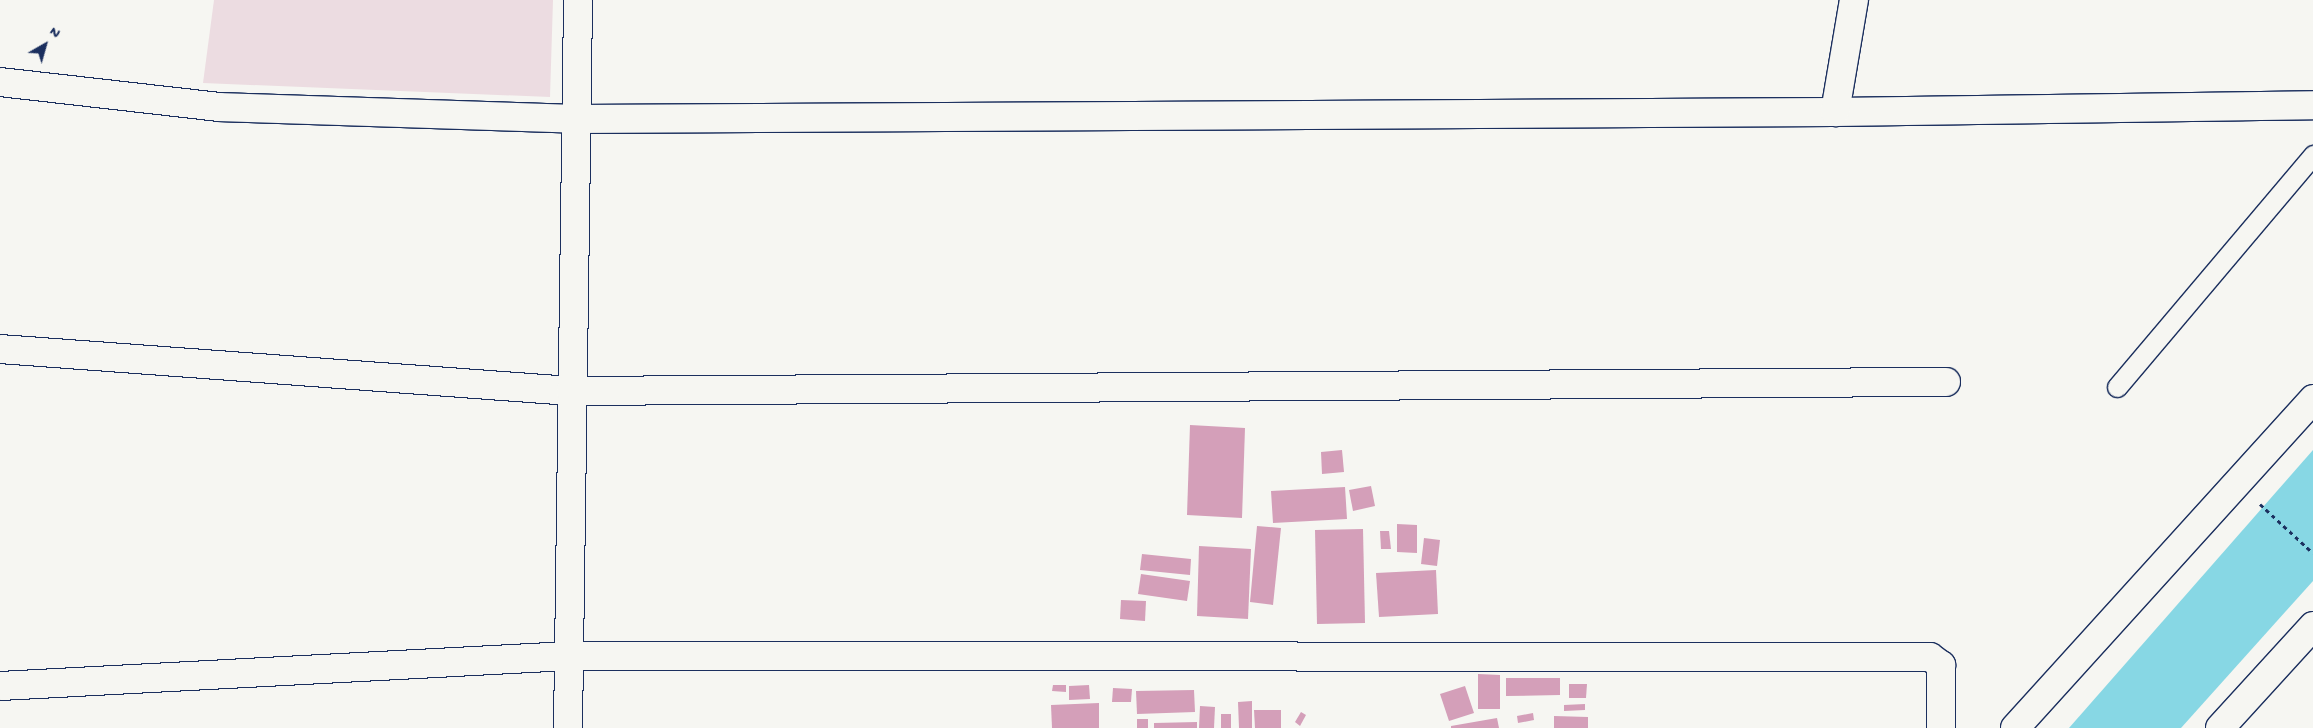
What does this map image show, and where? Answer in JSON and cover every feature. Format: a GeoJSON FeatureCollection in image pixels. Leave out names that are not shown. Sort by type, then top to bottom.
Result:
{"type":"FeatureCollection","features":[{"type":"Feature","properties":{"kind":"street"},"geometry":{"type":"LineString","coordinates":[[568,728],[571,391],[578,0]]}},
{"type":"Feature","properties":{"kind":"street"},"geometry":{"type":"LineString","coordinates":[[1835,112],[1854,0]]}},
{"type":"Feature","properties":{"kind":"street"},"geometry":{"type":"LineString","coordinates":[[0,82],[218,107],[576,119],[1835,112],[2313,105]]}},
{"type":"Feature","properties":{"kind":"street"},"geometry":{"type":"LineString","coordinates":[[0,349],[571,391],[1946,382]]}},
{"type":"Feature","properties":{"kind":"street"},"geometry":{"type":"LineString","coordinates":[[2015,728],[2313,399]]}},
{"type":"Feature","properties":{"kind":"street"},"geometry":{"type":"LineString","coordinates":[[2220,728],[2313,626]]}},
{"type":"Feature","properties":{"kind":"street"},"geometry":{"type":"LineString","coordinates":[[0,686],[568,656],[1930,657],[1941,665],[1941,728]]}},
{"type":"Feature","properties":{"kind":"lane"},"geometry":{"type":"LineString","coordinates":[[2117,388],[2313,155]]}},
{"type":"Feature","properties":{"kind":"path"},"geometry":{"type":"LineString","coordinates":[[2262,506],[2313,553]]}},
{"type":"Feature","properties":{"kind":"shaded area"},"geometry":{"type":"Polygon","coordinates":[[[214,0],[553,0],[550,97],[203,83],[214,0]]]}},
{"type":"Feature","properties":{"kind":"water"},"geometry":{"type":"Polygon","coordinates":[[[2313,450],[2313,581],[2181,728],[2069,728],[2313,450]]]}},
{"type":"Feature","properties":{"kind":"building"},"geometry":{"type":"Polygon","coordinates":[[[1190,425],[1245,428],[1242,518],[1187,515],[1190,425]]]}},
{"type":"Feature","properties":{"kind":"building"},"geometry":{"type":"Polygon","coordinates":[[[1342,450],[1344,472],[1322,474],[1321,452],[1342,450]]]}},
{"type":"Feature","properties":{"kind":"building"},"geometry":{"type":"Polygon","coordinates":[[[1371,486],[1375,506],[1353,511],[1349,490],[1371,486]]]}},
{"type":"Feature","properties":{"kind":"building"},"geometry":{"type":"Polygon","coordinates":[[[1345,487],[1347,519],[1273,523],[1271,491],[1345,487]]]}},
{"type":"Feature","properties":{"kind":"building"},"geometry":{"type":"Polygon","coordinates":[[[1397,524],[1417,525],[1417,553],[1397,552],[1397,524]]]}},
{"type":"Feature","properties":{"kind":"building"},"geometry":{"type":"Polygon","coordinates":[[[1257,526],[1281,528],[1273,605],[1250,602],[1257,526]]]}},
{"type":"Feature","properties":{"kind":"building"},"geometry":{"type":"Polygon","coordinates":[[[1363,529],[1365,623],[1317,624],[1315,530],[1363,529]]]}},
{"type":"Feature","properties":{"kind":"building"},"geometry":{"type":"Polygon","coordinates":[[[1380,531],[1389,531],[1391,549],[1381,549],[1380,531]]]}},
{"type":"Feature","properties":{"kind":"building"},"geometry":{"type":"Polygon","coordinates":[[[1424,538],[1440,540],[1437,566],[1421,564],[1424,538]]]}},
{"type":"Feature","properties":{"kind":"building"},"geometry":{"type":"Polygon","coordinates":[[[1199,546],[1251,549],[1248,619],[1197,616],[1199,546]]]}},
{"type":"Feature","properties":{"kind":"building"},"geometry":{"type":"Polygon","coordinates":[[[1142,554],[1191,559],[1190,575],[1140,570],[1142,554]]]}},
{"type":"Feature","properties":{"kind":"building"},"geometry":{"type":"Polygon","coordinates":[[[1436,570],[1438,614],[1379,617],[1376,573],[1436,570]]]}},
{"type":"Feature","properties":{"kind":"building"},"geometry":{"type":"Polygon","coordinates":[[[1141,574],[1190,581],[1187,601],[1138,594],[1141,574]]]}},
{"type":"Feature","properties":{"kind":"building"},"geometry":{"type":"Polygon","coordinates":[[[1121,600],[1146,601],[1145,621],[1120,619],[1121,600]]]}},
{"type":"Feature","properties":{"kind":"building"},"geometry":{"type":"Polygon","coordinates":[[[1478,674],[1500,675],[1500,709],[1478,709],[1478,674]]]}},
{"type":"Feature","properties":{"kind":"building"},"geometry":{"type":"Polygon","coordinates":[[[1506,678],[1560,678],[1560,695],[1506,696],[1506,678]]]}},
{"type":"Feature","properties":{"kind":"building"},"geometry":{"type":"Polygon","coordinates":[[[1569,684],[1587,684],[1586,698],[1569,698],[1569,684]]]}},
{"type":"Feature","properties":{"kind":"building"},"geometry":{"type":"Polygon","coordinates":[[[1053,685],[1066,685],[1066,692],[1052,691],[1053,685]]]}},
{"type":"Feature","properties":{"kind":"building"},"geometry":{"type":"Polygon","coordinates":[[[1089,685],[1090,699],[1069,700],[1069,686],[1089,685]]]}},
{"type":"Feature","properties":{"kind":"building"},"geometry":{"type":"Polygon","coordinates":[[[1465,686],[1474,713],[1449,721],[1440,694],[1465,686]]]}},
{"type":"Feature","properties":{"kind":"building"},"geometry":{"type":"Polygon","coordinates":[[[1113,688],[1132,689],[1131,702],[1112,702],[1113,688]]]}},
{"type":"Feature","properties":{"kind":"building"},"geometry":{"type":"Polygon","coordinates":[[[1194,690],[1195,712],[1137,714],[1136,691],[1194,690]]]}},
{"type":"Feature","properties":{"kind":"building"},"geometry":{"type":"Polygon","coordinates":[[[1252,701],[1252,728],[1239,728],[1238,702],[1252,701]]]}},
{"type":"Feature","properties":{"kind":"building"},"geometry":{"type":"Polygon","coordinates":[[[1099,703],[1099,728],[1052,728],[1051,705],[1099,703]]]}},
{"type":"Feature","properties":{"kind":"building"},"geometry":{"type":"Polygon","coordinates":[[[1585,704],[1585,710],[1564,711],[1564,705],[1585,704]]]}},
{"type":"Feature","properties":{"kind":"building"},"geometry":{"type":"Polygon","coordinates":[[[1200,706],[1215,707],[1214,728],[1199,728],[1200,706]]]}},
{"type":"Feature","properties":{"kind":"building"},"geometry":{"type":"Polygon","coordinates":[[[1254,710],[1281,710],[1281,728],[1255,728],[1254,710]]]}},
{"type":"Feature","properties":{"kind":"building"},"geometry":{"type":"Polygon","coordinates":[[[1301,712],[1306,715],[1300,726],[1295,722],[1301,712]]]}},
{"type":"Feature","properties":{"kind":"building"},"geometry":{"type":"Polygon","coordinates":[[[1533,713],[1534,720],[1518,723],[1517,716],[1533,713]]]}},
{"type":"Feature","properties":{"kind":"building"},"geometry":{"type":"Polygon","coordinates":[[[1221,714],[1231,714],[1231,728],[1221,728],[1221,714]]]}},
{"type":"Feature","properties":{"kind":"building"},"geometry":{"type":"Polygon","coordinates":[[[1554,716],[1588,717],[1588,728],[1554,728],[1554,716]]]}},
{"type":"Feature","properties":{"kind":"building"},"geometry":{"type":"Polygon","coordinates":[[[1497,718],[1499,728],[1451,728],[1451,726],[1497,718]]]}},
{"type":"Feature","properties":{"kind":"building"},"geometry":{"type":"Polygon","coordinates":[[[1137,719],[1148,719],[1148,728],[1137,728],[1137,719]]]}},
{"type":"Feature","properties":{"kind":"building"},"geometry":{"type":"Polygon","coordinates":[[[1197,722],[1197,728],[1154,728],[1154,723],[1197,722]]]}}]}
